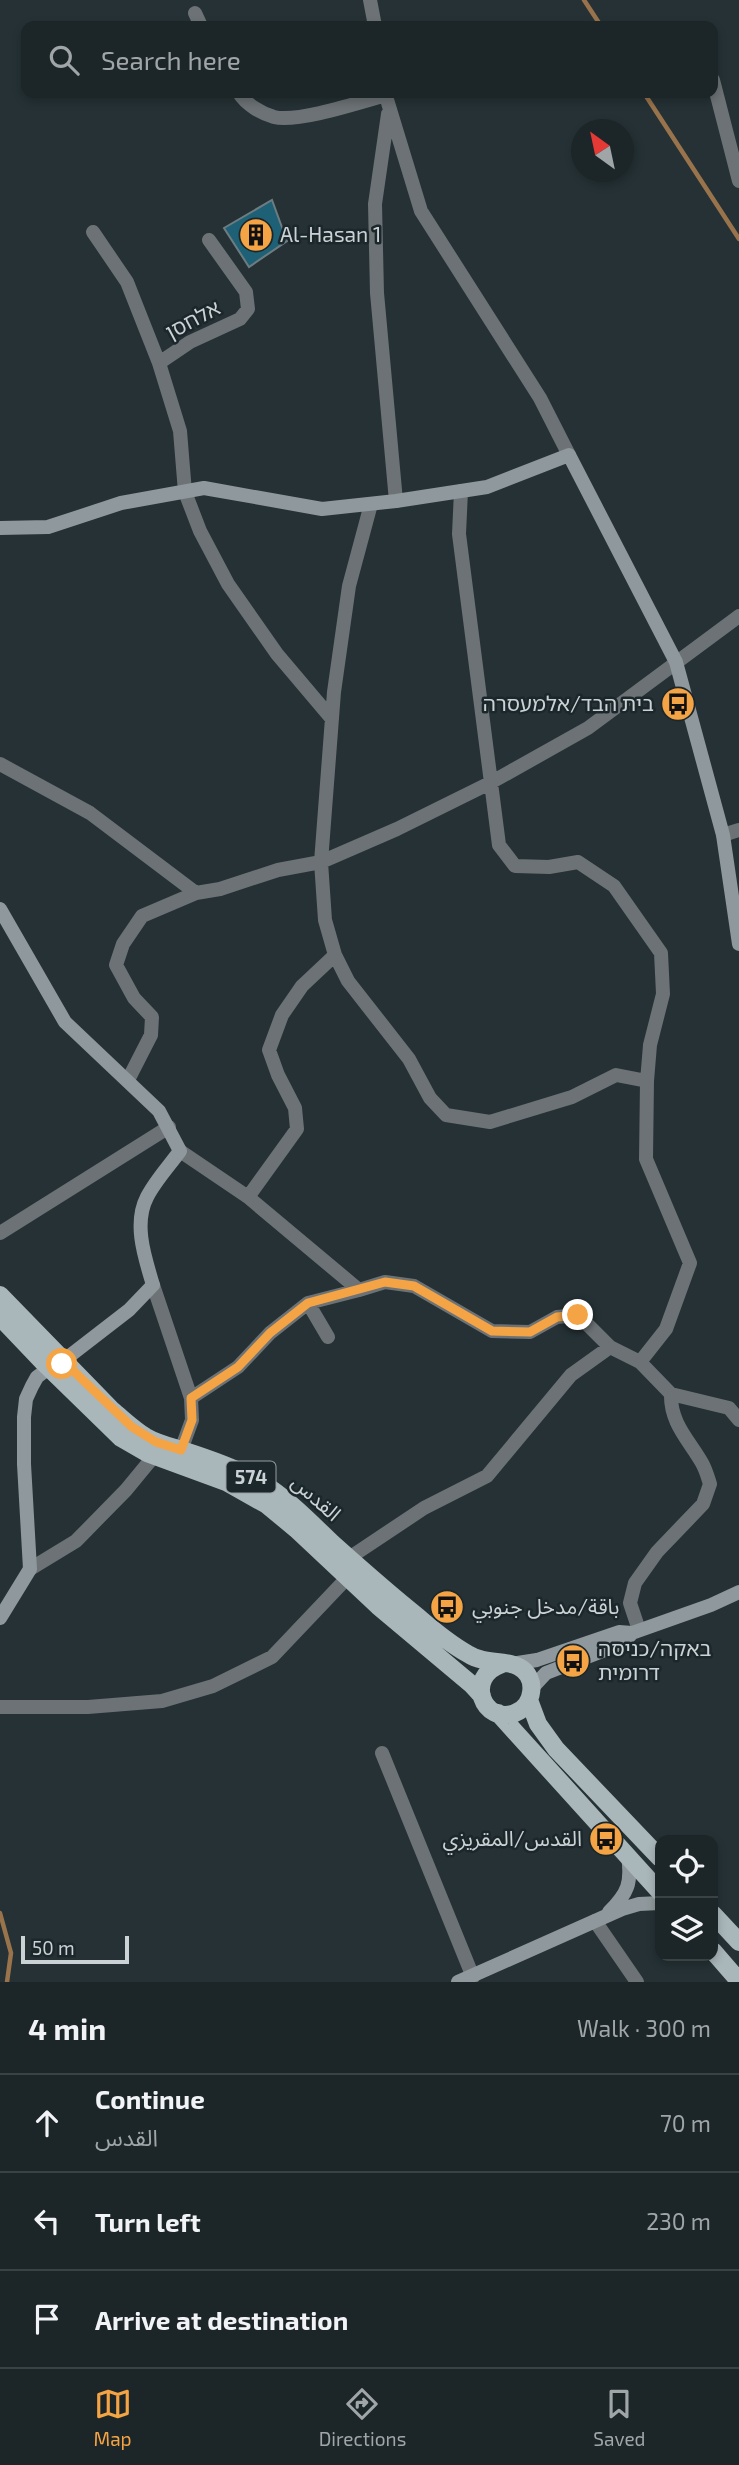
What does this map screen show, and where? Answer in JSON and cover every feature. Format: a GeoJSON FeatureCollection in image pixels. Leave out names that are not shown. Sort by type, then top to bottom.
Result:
{"type":"FeatureCollection","features":[{"type":"Feature","properties":{"kind":"main road","name":"القدس"},"geometry":{"type":"LineString","coordinates":[[0,1296],[56,1365],[121,1438],[154,1456],[226,1482],[267,1505],[482,1696]]}},
{"type":"Feature","properties":{"kind":"main road","name":"القدس"},"geometry":{"type":"LineString","coordinates":[[0,1317],[132,1427],[156,1442],[237,1470],[275,1492],[349,1559],[454,1646],[482,1661],[507,1664]]}},
{"type":"Feature","properties":{"kind":"main road"},"geometry":{"type":"LineString","coordinates":[[482,1696],[483,1678],[494,1667],[507,1664],[526,1673],[538,1724],[556,1749],[655,1853]]}},
{"type":"Feature","properties":{"kind":"main road"},"geometry":{"type":"LineString","coordinates":[[498,1713],[516,1713],[531,1694]]}},
{"type":"Feature","properties":{"kind":"main road","name":"574"},"geometry":{"type":"LineString","coordinates":[[482,1696],[487,1706],[498,1713],[655,1886]]}},
{"type":"Feature","properties":{"kind":"main road"},"geometry":{"type":"LineString","coordinates":[[718,1919],[739,1941]]}},
{"type":"Feature","properties":{"kind":"main road"},"geometry":{"type":"LineString","coordinates":[[718,1957],[739,1982]]}},
{"type":"Feature","properties":{"kind":"street"},"geometry":{"type":"LineString","coordinates":[[370,0],[374,21]]}},
{"type":"Feature","properties":{"kind":"street"},"geometry":{"type":"LineString","coordinates":[[242,98],[244,102],[275,117],[310,115],[387,99]]}},
{"type":"Feature","properties":{"kind":"street"},"geometry":{"type":"LineString","coordinates":[[718,98],[739,181]]}},
{"type":"Feature","properties":{"kind":"street"},"geometry":{"type":"LineString","coordinates":[[387,99],[421,211],[540,398],[676,662],[723,835],[739,944]]}},
{"type":"Feature","properties":{"kind":"street"},"geometry":{"type":"LineString","coordinates":[[387,99],[375,204],[377,293],[396,501]]}},
{"type":"Feature","properties":{"kind":"street"},"geometry":{"type":"LineString","coordinates":[[93,232],[127,282],[159,363],[180,430],[185,492],[200,531],[228,584],[277,654],[332,719]]}},
{"type":"Feature","properties":{"kind":"street","name":"אלחסן"},"geometry":{"type":"LineString","coordinates":[[159,363],[190,342],[240,319],[248,309],[246,292],[209,240]]}},
{"type":"Feature","properties":{"kind":"street"},"geometry":{"type":"LineString","coordinates":[[0,528],[48,527],[121,503],[204,488],[323,509],[396,501],[487,487],[569,455]]}},
{"type":"Feature","properties":{"kind":"street"},"geometry":{"type":"LineString","coordinates":[[461,491],[460,534],[489,783],[499,845],[515,866],[550,867],[578,862],[614,886],[661,953],[663,994],[650,1045],[646,1159],[690,1263],[666,1329],[640,1362]]}},
{"type":"Feature","properties":{"kind":"street"},"geometry":{"type":"LineString","coordinates":[[370,504],[349,586],[332,719],[321,862],[325,920],[335,956],[348,981],[409,1059],[430,1098],[446,1115],[490,1122],[572,1097],[616,1075],[647,1081]]}},
{"type":"Feature","properties":{"kind":"street"},"geometry":{"type":"LineString","coordinates":[[128,1080],[151,1035],[152,1017],[134,998],[116,965],[123,944],[142,916],[197,893],[220,889],[278,870],[321,862],[397,829],[489,783],[588,728],[739,616]]}},
{"type":"Feature","properties":{"kind":"street"},"geometry":{"type":"LineString","coordinates":[[0,765],[90,813],[197,893]]}},
{"type":"Feature","properties":{"kind":"street"},"geometry":{"type":"LineString","coordinates":[[723,835],[739,830]]}},
{"type":"Feature","properties":{"kind":"street"},"geometry":{"type":"LineString","coordinates":[[0,909],[65,1022],[159,1111],[180,1151],[248,1197],[359,1290]]}},
{"type":"Feature","properties":{"kind":"street"},"geometry":{"type":"LineString","coordinates":[[248,1197],[297,1129],[295,1108],[269,1050],[282,1015],[302,986],[335,956]]}},
{"type":"Feature","properties":{"kind":"street"},"geometry":{"type":"LineString","coordinates":[[0,1233],[169,1127]]}},
{"type":"Feature","properties":{"kind":"street"},"geometry":{"type":"LineString","coordinates":[[180,1151],[146,1198],[142,1219],[143,1249],[152,1285],[191,1398],[192,1420],[181,1450]]}},
{"type":"Feature","properties":{"kind":"street"},"geometry":{"type":"LineString","coordinates":[[191,1398],[238,1367],[270,1333],[308,1303],[385,1282],[414,1286],[492,1331],[530,1332],[557,1317],[578,1315],[610,1347],[640,1362],[671,1394],[729,1408],[739,1420]]}},
{"type":"Feature","properties":{"kind":"street"},"geometry":{"type":"LineString","coordinates":[[30,1569],[24,1464],[26,1399],[37,1377],[129,1310],[152,1285]]}},
{"type":"Feature","properties":{"kind":"street"},"geometry":{"type":"LineString","coordinates":[[308,1303],[328,1337]]}},
{"type":"Feature","properties":{"kind":"street"},"geometry":{"type":"LineString","coordinates":[[349,1559],[424,1508],[486,1476],[571,1375],[610,1347]]}},
{"type":"Feature","properties":{"kind":"street"},"geometry":{"type":"LineString","coordinates":[[636,1631],[630,1603],[635,1583],[657,1552],[703,1504],[710,1485],[703,1464],[681,1432],[670,1407],[671,1394]]}},
{"type":"Feature","properties":{"kind":"street"},"geometry":{"type":"LineString","coordinates":[[0,1618],[30,1569],[76,1541],[126,1490],[154,1456]]}},
{"type":"Feature","properties":{"kind":"street"},"geometry":{"type":"LineString","coordinates":[[0,1707],[88,1707],[162,1701],[214,1686],[272,1657],[348,1577]]}},
{"type":"Feature","properties":{"kind":"street"},"geometry":{"type":"LineString","coordinates":[[507,1664],[537,1660],[619,1632],[636,1631],[711,1605],[739,1592]]}},
{"type":"Feature","properties":{"kind":"street"},"geometry":{"type":"LineString","coordinates":[[531,1694],[539,1678],[546,1673],[623,1643],[636,1631]]}},
{"type":"Feature","properties":{"kind":"street"},"geometry":{"type":"LineString","coordinates":[[382,1753],[473,1977]]}},
{"type":"Feature","properties":{"kind":"street"},"geometry":{"type":"LineString","coordinates":[[600,1918],[627,1890],[631,1876],[628,1856]]}},
{"type":"Feature","properties":{"kind":"street"},"geometry":{"type":"LineString","coordinates":[[458,1982],[600,1918],[639,1905],[655,1903]]}},
{"type":"Feature","properties":{"kind":"street"},"geometry":{"type":"LineString","coordinates":[[600,1918],[637,1982]]}},
{"type":"Feature","properties":{"kind":"building","name":"Al-Hasan 1"},"geometry":{"type":"Polygon","coordinates":[[[272,200],[287,241],[249,267],[224,228],[272,200]]]}},
{"type":"Feature","properties":{"kind":"waterway"},"geometry":{"type":"LineString","coordinates":[[584,0],[598,21]]}},
{"type":"Feature","properties":{"kind":"waterway"},"geometry":{"type":"LineString","coordinates":[[647,98],[739,239]]}},
{"type":"Feature","properties":{"kind":"waterway"},"geometry":{"type":"LineString","coordinates":[[0,1913],[11,1953],[7,1982]]}},
{"type":"Feature","properties":{"kind":"place","name":"Al-Hasan 1"},"geometry":{"type":"Point","coordinates":[256,235]}},
{"type":"Feature","properties":{"kind":"place","name":"בית הבד/אלמעסרה"},"geometry":{"type":"Point","coordinates":[678,704]}},
{"type":"Feature","properties":{"kind":"place","name":"باقة/مدخل جنوبي"},"geometry":{"type":"Point","coordinates":[447,1607]}},
{"type":"Feature","properties":{"kind":"place","name":"באקה/כניסה דרומית"},"geometry":{"type":"Point","coordinates":[573,1661]}},
{"type":"Feature","properties":{"kind":"place","name":"القدس/المقريزي"},"geometry":{"type":"Point","coordinates":[606,1839]}},
{"type":"Feature","properties":{"kind":"route"},"geometry":{"type":"LineString","coordinates":[[62,1364],[63,1361],[132,1427],[156,1442],[181,1450],[192,1420],[191,1398],[238,1367],[270,1333],[308,1303],[385,1282],[414,1286],[492,1331],[530,1332],[557,1317],[578,1315]]}}]}
